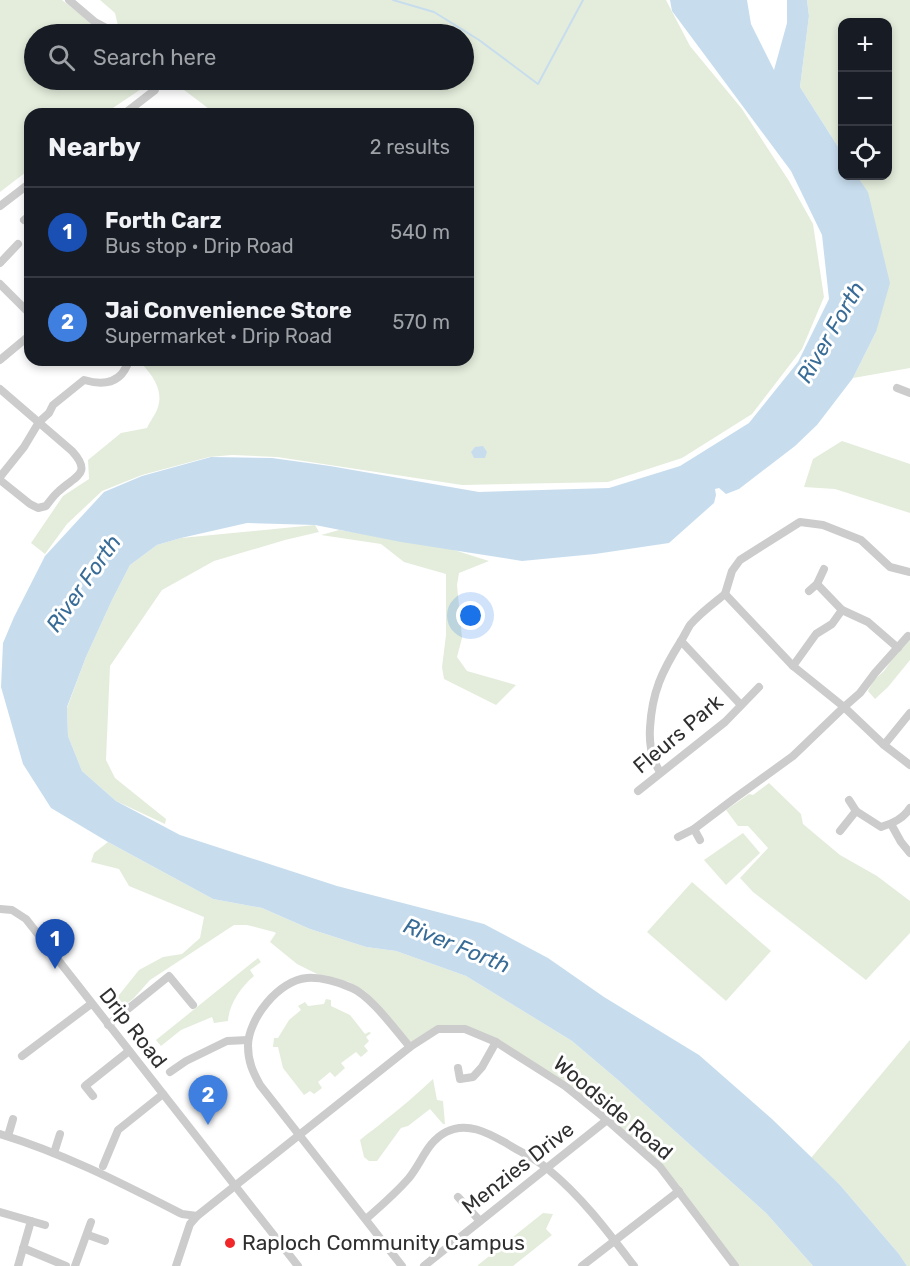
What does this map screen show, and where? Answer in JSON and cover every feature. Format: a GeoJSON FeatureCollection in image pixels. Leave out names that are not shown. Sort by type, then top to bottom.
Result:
{"type":"FeatureCollection","features":[{"type":"Feature","properties":{"kind":"street"},"geometry":{"type":"LineString","coordinates":[[69,0],[99,24]]}},
{"type":"Feature","properties":{"kind":"street"},"geometry":{"type":"LineString","coordinates":[[132,108],[155,90]]}},
{"type":"Feature","properties":{"kind":"street"},"geometry":{"type":"LineString","coordinates":[[0,206],[24,188]]}},
{"type":"Feature","properties":{"kind":"street"},"geometry":{"type":"LineString","coordinates":[[0,263],[18,244]]}},
{"type":"Feature","properties":{"kind":"street"},"geometry":{"type":"LineString","coordinates":[[0,284],[24,308]]}},
{"type":"Feature","properties":{"kind":"street"},"geometry":{"type":"LineString","coordinates":[[0,360],[24,340]]}},
{"type":"Feature","properties":{"kind":"street"},"geometry":{"type":"LineString","coordinates":[[0,389],[39,422],[79,459],[82,466],[80,474],[57,492],[46,506],[38,508],[30,504],[0,478],[24,447],[39,422],[49,413],[53,405],[84,380],[96,383],[116,380],[126,366]]}},
{"type":"Feature","properties":{"kind":"street"},"geometry":{"type":"LineString","coordinates":[[897,388],[910,393]]}},
{"type":"Feature","properties":{"kind":"street"},"geometry":{"type":"LineString","coordinates":[[660,772],[649,746],[651,707],[663,673],[691,624],[725,594],[732,571],[740,560],[800,522],[823,525],[861,540],[890,567],[910,572]]}},
{"type":"Feature","properties":{"kind":"street"},"geometry":{"type":"LineString","coordinates":[[808,591],[817,584],[824,569]]}},
{"type":"Feature","properties":{"kind":"street"},"geometry":{"type":"LineString","coordinates":[[817,584],[842,610],[868,622],[898,648]]}},
{"type":"Feature","properties":{"kind":"street"},"geometry":{"type":"LineString","coordinates":[[725,594],[793,666],[910,765]]}},
{"type":"Feature","properties":{"kind":"street"},"geometry":{"type":"LineString","coordinates":[[793,666],[816,634],[832,624],[842,610]]}},
{"type":"Feature","properties":{"kind":"street"},"geometry":{"type":"LineString","coordinates":[[678,837],[694,829],[793,756],[864,690],[875,673],[908,636]]}},
{"type":"Feature","properties":{"kind":"street","name":"Fleurs Park"},"geometry":{"type":"LineString","coordinates":[[681,641],[741,705]]}},
{"type":"Feature","properties":{"kind":"street","name":"Fleurs Park"},"geometry":{"type":"LineString","coordinates":[[638,791],[725,722],[759,687]]}},
{"type":"Feature","properties":{"kind":"street"},"geometry":{"type":"LineString","coordinates":[[884,745],[910,713]]}},
{"type":"Feature","properties":{"kind":"street"},"geometry":{"type":"LineString","coordinates":[[849,800],[856,811],[881,827],[905,816],[910,808]]}},
{"type":"Feature","properties":{"kind":"street"},"geometry":{"type":"LineString","coordinates":[[840,831],[856,811]]}},
{"type":"Feature","properties":{"kind":"street"},"geometry":{"type":"LineString","coordinates":[[891,824],[910,853]]}},
{"type":"Feature","properties":{"kind":"street"},"geometry":{"type":"LineString","coordinates":[[694,829],[700,840]]}},
{"type":"Feature","properties":{"kind":"street","name":"Drip Road"},"geometry":{"type":"LineString","coordinates":[[0,909],[12,910],[26,919],[298,1266]]}},
{"type":"Feature","properties":{"kind":"street"},"geometry":{"type":"LineString","coordinates":[[108,1025],[169,976],[193,1005]]}},
{"type":"Feature","properties":{"kind":"street"},"geometry":{"type":"LineString","coordinates":[[402,1266],[260,1085],[250,1067],[248,1040],[258,1014],[278,991],[309,978],[353,988],[366,996],[410,1047]]}},
{"type":"Feature","properties":{"kind":"street"},"geometry":{"type":"LineString","coordinates":[[22,1056],[91,1004]]}},
{"type":"Feature","properties":{"kind":"street","name":"Woodside Road"},"geometry":{"type":"LineString","coordinates":[[197,1216],[410,1047],[438,1029],[465,1029],[496,1042],[566,1086],[607,1120],[660,1167],[735,1266]]}},
{"type":"Feature","properties":{"kind":"street"},"geometry":{"type":"LineString","coordinates":[[170,1072],[186,1061],[227,1041],[248,1040]]}},
{"type":"Feature","properties":{"kind":"street"},"geometry":{"type":"LineString","coordinates":[[458,1068],[460,1079],[473,1077],[482,1068],[496,1042]]}},
{"type":"Feature","properties":{"kind":"street"},"geometry":{"type":"LineString","coordinates":[[93,1096],[85,1086],[129,1051]]}},
{"type":"Feature","properties":{"kind":"street"},"geometry":{"type":"LineString","coordinates":[[103,1166],[118,1130],[163,1094]]}},
{"type":"Feature","properties":{"kind":"street"},"geometry":{"type":"LineString","coordinates":[[13,1119],[4,1135],[32,1143],[182,1214],[197,1216]]}},
{"type":"Feature","properties":{"kind":"street","name":"Menzies Drive"},"geometry":{"type":"LineString","coordinates":[[424,1266],[435,1263],[480,1221],[607,1120]]}},
{"type":"Feature","properties":{"kind":"street"},"geometry":{"type":"LineString","coordinates":[[366,1219],[396,1193],[437,1138],[459,1127],[473,1128],[488,1132],[548,1168],[576,1195],[634,1266]]}},
{"type":"Feature","properties":{"kind":"street"},"geometry":{"type":"LineString","coordinates":[[54,1153],[60,1134]]}},
{"type":"Feature","properties":{"kind":"street"},"geometry":{"type":"LineString","coordinates":[[582,1266],[679,1191]]}},
{"type":"Feature","properties":{"kind":"street"},"geometry":{"type":"LineString","coordinates":[[459,1197],[480,1221]]}},
{"type":"Feature","properties":{"kind":"street"},"geometry":{"type":"LineString","coordinates":[[0,1212],[45,1225]]}},
{"type":"Feature","properties":{"kind":"street"},"geometry":{"type":"LineString","coordinates":[[176,1266],[190,1224],[197,1216]]}},
{"type":"Feature","properties":{"kind":"street"},"geometry":{"type":"LineString","coordinates":[[18,1266],[31,1221]]}},
{"type":"Feature","properties":{"kind":"street"},"geometry":{"type":"LineString","coordinates":[[75,1266],[91,1222]]}},
{"type":"Feature","properties":{"kind":"street"},"geometry":{"type":"LineString","coordinates":[[88,1235],[105,1241]]}},
{"type":"Feature","properties":{"kind":"street"},"geometry":{"type":"LineString","coordinates":[[23,1248],[66,1266]]}},
{"type":"Feature","properties":{"kind":"green space"},"geometry":{"type":"Polygon","coordinates":[[[0,0],[62,0],[93,24],[24,24],[24,90],[140,90],[113,108],[24,108],[24,174],[0,192],[0,0]]]}},
{"type":"Feature","properties":{"kind":"green space"},"geometry":{"type":"Polygon","coordinates":[[[100,0],[666,0],[690,46],[742,109],[789,181],[813,224],[824,297],[802,349],[752,414],[682,458],[608,482],[462,485],[277,457],[232,455],[209,457],[142,475],[102,491],[67,524],[45,554],[31,543],[63,496],[89,479],[88,460],[121,433],[147,428],[156,412],[159,393],[151,375],[143,366],[474,366],[474,108],[208,108],[184,90],[474,90],[474,24],[118,24],[115,13],[100,0]]]}},
{"type":"Feature","properties":{"kind":"green space"},"geometry":{"type":"Polygon","coordinates":[[[807,0],[910,0],[910,368],[853,378],[876,332],[868,193],[860,180],[892,180],[892,18],[838,18],[838,147],[800,87],[809,16],[807,0]]]}},
{"type":"Feature","properties":{"kind":"green space"},"geometry":{"type":"Polygon","coordinates":[[[842,441],[910,464],[910,513],[835,489],[804,487],[813,459],[842,441]]]}},
{"type":"Feature","properties":{"kind":"green space"},"geometry":{"type":"Polygon","coordinates":[[[315,525],[319,532],[214,561],[162,590],[110,666],[106,760],[115,778],[166,819],[165,824],[116,801],[82,771],[68,736],[67,708],[86,657],[130,565],[157,545],[181,538],[315,525]]]}},
{"type":"Feature","properties":{"kind":"green space"},"geometry":{"type":"Polygon","coordinates":[[[339,530],[435,544],[489,561],[459,573],[457,585],[462,638],[457,657],[467,671],[516,685],[496,705],[444,679],[442,667],[446,635],[446,574],[404,562],[381,544],[321,535],[339,530]]]}},
{"type":"Feature","properties":{"kind":"green space"},"geometry":{"type":"Polygon","coordinates":[[[910,638],[910,660],[875,699],[868,691],[874,680],[910,638]]]}},
{"type":"Feature","properties":{"kind":"green space"},"geometry":{"type":"Polygon","coordinates":[[[769,783],[801,814],[803,824],[840,855],[877,876],[910,901],[910,933],[866,980],[753,892],[740,878],[768,848],[748,826],[738,826],[726,810],[769,783]]]}},
{"type":"Feature","properties":{"kind":"green space"},"geometry":{"type":"Polygon","coordinates":[[[743,833],[760,853],[726,885],[704,860],[743,833]]]}},
{"type":"Feature","properties":{"kind":"green space"},"geometry":{"type":"Polygon","coordinates":[[[108,842],[213,899],[262,908],[310,929],[366,947],[396,951],[466,976],[572,1041],[766,1213],[813,1266],[736,1266],[656,1162],[608,1118],[473,1030],[426,1033],[411,1042],[365,991],[349,982],[317,974],[297,964],[270,942],[276,933],[274,932],[247,925],[234,925],[150,980],[133,999],[118,1010],[115,1000],[139,970],[163,957],[182,954],[200,938],[204,917],[129,886],[119,869],[91,862],[94,853],[108,842]]]}},
{"type":"Feature","properties":{"kind":"green space"},"geometry":{"type":"Polygon","coordinates":[[[692,882],[771,951],[726,1001],[647,932],[692,882]]]}},
{"type":"Feature","properties":{"kind":"green space"},"geometry":{"type":"Polygon","coordinates":[[[258,958],[261,962],[250,970],[254,976],[237,996],[228,1021],[214,1023],[212,1017],[181,1030],[161,1046],[156,1040],[258,958]]]}},
{"type":"Feature","properties":{"kind":"green space"},"geometry":{"type":"Polygon","coordinates":[[[326,999],[331,1000],[331,1006],[350,1015],[365,1034],[371,1033],[366,1037],[369,1041],[364,1046],[368,1051],[361,1057],[356,1052],[341,1063],[345,1068],[335,1077],[330,1072],[318,1082],[322,1088],[314,1094],[310,1091],[304,1095],[283,1068],[278,1047],[273,1047],[274,1038],[278,1038],[289,1020],[301,1010],[298,1006],[305,1002],[308,1006],[324,1004],[326,999]]]}},
{"type":"Feature","properties":{"kind":"green space"},"geometry":{"type":"Polygon","coordinates":[[[910,1040],[910,1266],[907,1266],[840,1185],[811,1158],[910,1040]]]}},
{"type":"Feature","properties":{"kind":"green space"},"geometry":{"type":"Polygon","coordinates":[[[433,1079],[437,1100],[443,1101],[445,1124],[430,1109],[408,1126],[401,1128],[377,1161],[369,1161],[364,1157],[360,1140],[433,1079]]]}},
{"type":"Feature","properties":{"kind":"green space"},"geometry":{"type":"Polygon","coordinates":[[[543,1213],[553,1214],[546,1229],[552,1235],[513,1266],[478,1266],[478,1265],[543,1213]]]}},
{"type":"Feature","properties":{"kind":"water","name":"River Forth"},"geometry":{"type":"Polygon","coordinates":[[[670,0],[747,0],[751,24],[774,70],[787,23],[787,0],[807,0],[809,16],[800,87],[838,147],[838,180],[860,180],[868,192],[890,283],[876,332],[853,378],[817,425],[795,446],[739,489],[726,494],[719,488],[715,489],[714,503],[669,543],[595,554],[522,561],[401,542],[315,525],[247,523],[157,545],[130,565],[112,600],[86,657],[67,707],[68,736],[82,771],[116,801],[180,835],[337,886],[484,924],[548,958],[604,997],[699,1055],[772,1119],[840,1185],[907,1266],[813,1266],[766,1213],[572,1041],[466,976],[396,951],[366,947],[310,929],[262,908],[213,899],[51,808],[23,764],[1,687],[3,643],[45,556],[104,492],[142,476],[211,457],[272,458],[479,492],[609,488],[680,466],[749,423],[798,362],[829,299],[822,235],[791,171],[672,11],[670,0]]]}},
{"type":"Feature","properties":{"kind":"water"},"geometry":{"type":"Polygon","coordinates":[[[483,446],[487,452],[485,458],[474,458],[471,452],[475,447],[483,446]]]}},
{"type":"Feature","properties":{"kind":"waterway"},"geometry":{"type":"LineString","coordinates":[[393,0],[434,12],[453,24]]}},
{"type":"Feature","properties":{"kind":"waterway"},"geometry":{"type":"LineString","coordinates":[[474,37],[538,84],[583,0]]}},
{"type":"Feature","properties":{"kind":"place","name":"Forth Carz"},"geometry":{"type":"Point","coordinates":[55,969]}},
{"type":"Feature","properties":{"kind":"place","name":"Jai Convenience Store"},"geometry":{"type":"Point","coordinates":[208,1125]}},
{"type":"Feature","properties":{"kind":"place","name":"Raploch Community Campus"},"geometry":{"type":"Point","coordinates":[230,1243]}}]}
